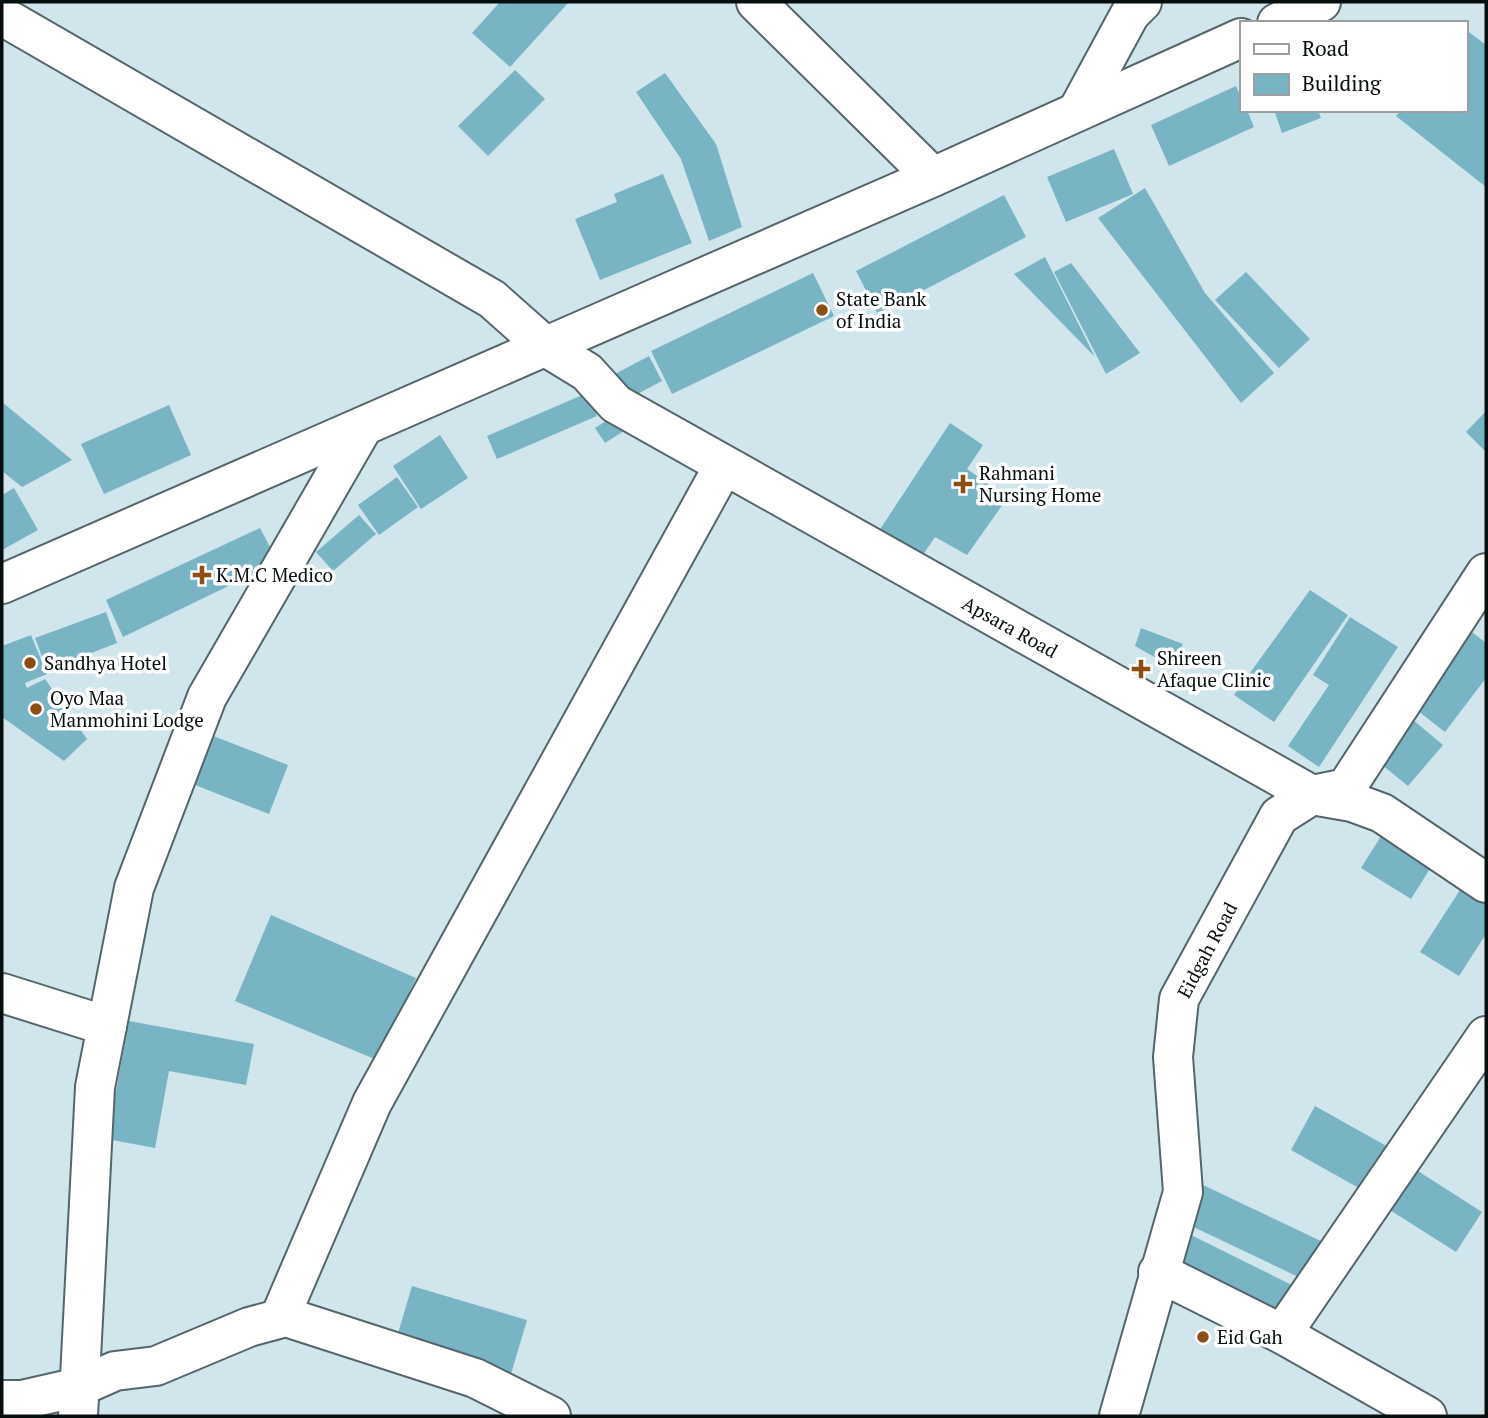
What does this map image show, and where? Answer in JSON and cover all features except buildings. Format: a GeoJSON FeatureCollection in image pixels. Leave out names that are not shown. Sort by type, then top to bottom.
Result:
{"type":"FeatureCollection","features":[{"type":"Feature","properties":{"kind":"street"},"geometry":{"type":"LineString","coordinates":[[756,2],[933,177]]}},
{"type":"Feature","properties":{"kind":"street"},"geometry":{"type":"LineString","coordinates":[[1078,110],[1130,14],[1142,2]]}},
{"type":"Feature","properties":{"kind":"street"},"geometry":{"type":"LineString","coordinates":[[1281,21],[1321,2]]}},
{"type":"Feature","properties":{"kind":"street","name":"Apsara Road"},"geometry":{"type":"LineString","coordinates":[[2,16],[492,299],[546,347],[587,372],[616,404],[723,467],[1312,795],[1352,802],[1381,813],[1486,883]]}},
{"type":"Feature","properties":{"kind":"street"},"geometry":{"type":"LineString","coordinates":[[2,584],[933,177],[1240,38]]}},
{"type":"Feature","properties":{"kind":"street"},"geometry":{"type":"LineString","coordinates":[[78,1402],[95,1087],[134,888],[207,698],[363,427]]}},
{"type":"Feature","properties":{"kind":"street"},"geometry":{"type":"LineString","coordinates":[[280,1317],[372,1103],[723,467]]}},
{"type":"Feature","properties":{"kind":"street","name":"Eidgah Road"},"geometry":{"type":"LineString","coordinates":[[1119,1416],[1183,1192],[1173,1057],[1179,999],[1279,816],[1312,795],[1346,788],[1486,573]]}},
{"type":"Feature","properties":{"kind":"street"},"geometry":{"type":"LineString","coordinates":[[2,993],[107,1026]]}},
{"type":"Feature","properties":{"kind":"street"},"geometry":{"type":"LineString","coordinates":[[1282,1334],[1486,1037]]}},
{"type":"Feature","properties":{"kind":"street"},"geometry":{"type":"LineString","coordinates":[[1158,1272],[1282,1334],[1427,1416]]}},
{"type":"Feature","properties":{"kind":"street"},"geometry":{"type":"LineString","coordinates":[[2,1400],[78,1402],[115,1371],[156,1366],[280,1317],[475,1378],[551,1416]]}},
{"type":"Feature","properties":{"kind":"place","name":"State Bank of India"},"geometry":{"type":"Point","coordinates":[822,310]}},
{"type":"Feature","properties":{"kind":"place","name":"Rahmani Nursing Home"},"geometry":{"type":"Point","coordinates":[963,484]}},
{"type":"Feature","properties":{"kind":"place","name":"K.M.C Medico"},"geometry":{"type":"Point","coordinates":[202,575]}},
{"type":"Feature","properties":{"kind":"place","name":"Sandhya Hotel"},"geometry":{"type":"Point","coordinates":[30,663]}},
{"type":"Feature","properties":{"kind":"place","name":"Shireen Afaque Clinic"},"geometry":{"type":"Point","coordinates":[1141,669]}},
{"type":"Feature","properties":{"kind":"place","name":"Oyo Maa Manmohini Lodge"},"geometry":{"type":"Point","coordinates":[36,709]}},
{"type":"Feature","properties":{"kind":"place","name":"Eid Gah"},"geometry":{"type":"Point","coordinates":[1203,1337]}}]}
